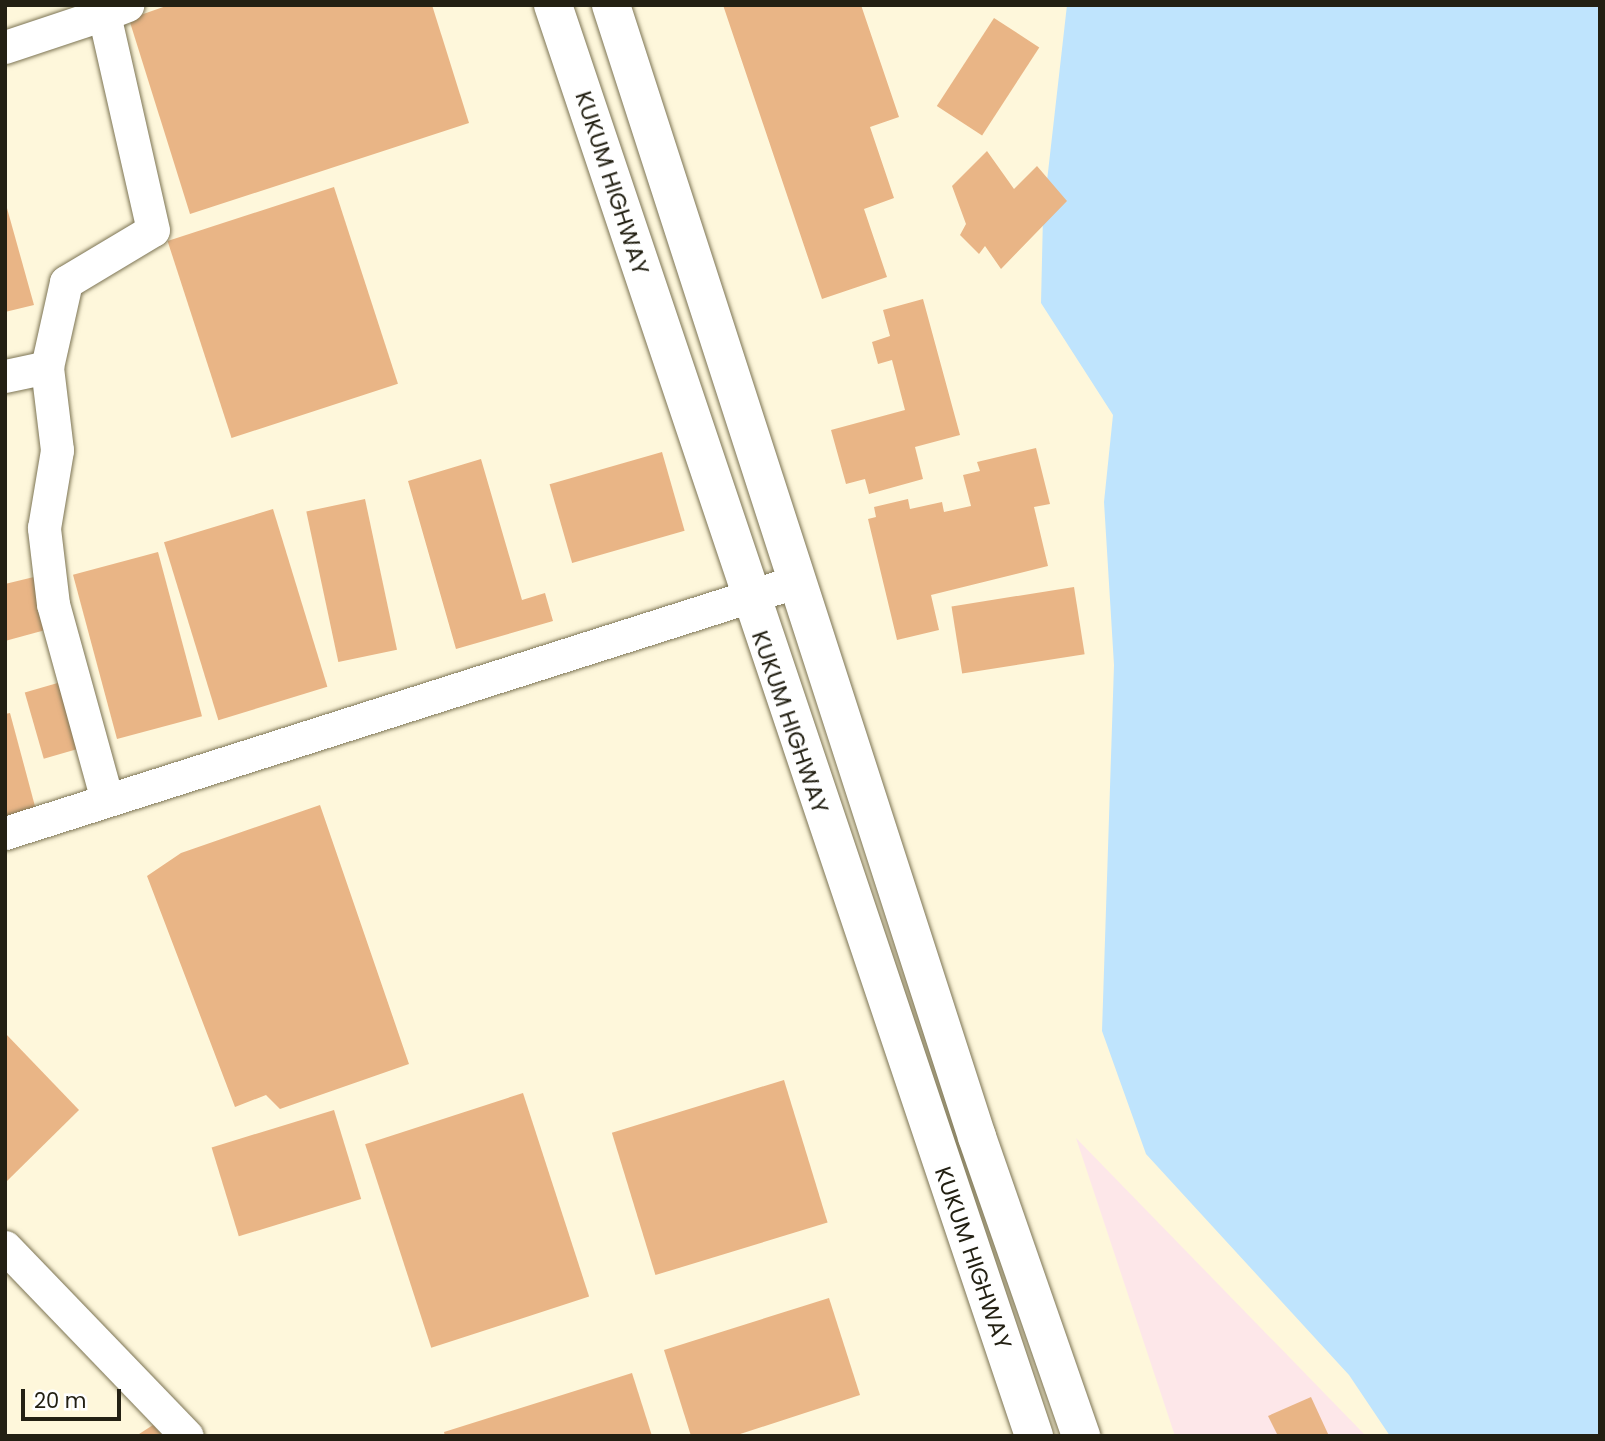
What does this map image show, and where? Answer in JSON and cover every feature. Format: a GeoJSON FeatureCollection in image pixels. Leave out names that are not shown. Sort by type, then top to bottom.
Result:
{"type":"FeatureCollection","features":[{"type":"Feature","properties":{"kind":"main road","name":"KUKUM HIGHWAY"},"geometry":{"type":"LineString","coordinates":[[553,5],[748,597],[1034,1436]]}},
{"type":"Feature","properties":{"kind":"main road","name":"KUKUM HIGHWAY"},"geometry":{"type":"LineString","coordinates":[[611,5],[1081,1436]]}},
{"type":"Feature","properties":{"kind":"street"},"geometry":{"type":"LineString","coordinates":[[5,47],[116,10],[153,230],[66,282],[47,367],[57,450],[44,528],[54,604],[107,800]]}},
{"type":"Feature","properties":{"kind":"street"},"geometry":{"type":"LineString","coordinates":[[5,376],[47,367]]}},
{"type":"Feature","properties":{"kind":"street"},"geometry":{"type":"LineString","coordinates":[[5,833],[798,581]]}},
{"type":"Feature","properties":{"kind":"street"},"geometry":{"type":"LineString","coordinates":[[5,1247],[187,1436]]}},
{"type":"Feature","properties":{"kind":"shaded area"},"geometry":{"type":"Polygon","coordinates":[[[1076,1138],[1366,1436],[1175,1436],[1076,1138]]]}},
{"type":"Feature","properties":{"kind":"water"},"geometry":{"type":"Polygon","coordinates":[[[1067,5],[1600,5],[1600,1436],[1390,1436],[1349,1375],[1146,1154],[1102,1031],[1114,665],[1104,502],[1113,415],[1041,303],[1043,216],[1067,5]]]}},
{"type":"Feature","properties":{"kind":"building"},"geometry":{"type":"Polygon","coordinates":[[[169,5],[432,5],[469,123],[190,214],[129,19],[169,5]]]}},
{"type":"Feature","properties":{"kind":"building"},"geometry":{"type":"Polygon","coordinates":[[[723,5],[861,5],[899,117],[870,127],[894,198],[864,209],[887,277],[822,299],[723,5]]]}},
{"type":"Feature","properties":{"kind":"building"},"geometry":{"type":"Polygon","coordinates":[[[994,18],[1039,47],[982,135],[937,106],[994,18]]]}},
{"type":"Feature","properties":{"kind":"building"},"geometry":{"type":"Polygon","coordinates":[[[987,151],[1014,189],[1037,166],[1067,201],[1001,269],[985,246],[979,254],[960,235],[966,224],[952,186],[987,151]]]}},
{"type":"Feature","properties":{"kind":"building"},"geometry":{"type":"Polygon","coordinates":[[[334,187],[398,384],[232,438],[168,241],[334,187]]]}},
{"type":"Feature","properties":{"kind":"building"},"geometry":{"type":"Polygon","coordinates":[[[5,201],[34,305],[5,312],[5,201]]]}},
{"type":"Feature","properties":{"kind":"building"},"geometry":{"type":"Polygon","coordinates":[[[923,299],[960,435],[915,447],[923,479],[869,494],[865,479],[846,484],[831,430],[905,410],[892,360],[878,364],[872,342],[890,336],[883,310],[923,299]]]}},
{"type":"Feature","properties":{"kind":"building"},"geometry":{"type":"Polygon","coordinates":[[[1036,448],[1050,504],[1034,507],[1048,566],[931,595],[939,630],[897,640],[868,519],[876,517],[874,507],[908,499],[910,509],[942,502],[944,512],[971,506],[963,475],[980,471],[977,462],[1036,448]]]}},
{"type":"Feature","properties":{"kind":"building"},"geometry":{"type":"Polygon","coordinates":[[[662,452],[685,531],[572,563],[550,484],[662,452]]]}},
{"type":"Feature","properties":{"kind":"building"},"geometry":{"type":"Polygon","coordinates":[[[481,459],[522,600],[545,593],[553,621],[456,649],[408,481],[481,459]]]}},
{"type":"Feature","properties":{"kind":"building"},"geometry":{"type":"Polygon","coordinates":[[[365,499],[397,650],[338,662],[306,511],[365,499]]]}},
{"type":"Feature","properties":{"kind":"building"},"geometry":{"type":"Polygon","coordinates":[[[273,509],[327,687],[218,720],[164,542],[273,509]]]}},
{"type":"Feature","properties":{"kind":"building"},"geometry":{"type":"Polygon","coordinates":[[[158,552],[202,716],[117,739],[73,575],[158,552]]]}},
{"type":"Feature","properties":{"kind":"building"},"geometry":{"type":"Polygon","coordinates":[[[38,576],[49,629],[5,641],[5,584],[38,576]]]}},
{"type":"Feature","properties":{"kind":"building"},"geometry":{"type":"Polygon","coordinates":[[[1074,587],[1085,654],[962,674],[952,606],[1074,587]]]}},
{"type":"Feature","properties":{"kind":"building"},"geometry":{"type":"Polygon","coordinates":[[[68,680],[87,746],[44,759],[25,692],[68,680]]]}},
{"type":"Feature","properties":{"kind":"building"},"geometry":{"type":"Polygon","coordinates":[[[10,713],[36,810],[5,818],[5,714],[10,713]]]}},
{"type":"Feature","properties":{"kind":"building"},"geometry":{"type":"Polygon","coordinates":[[[320,805],[409,1064],[280,1109],[266,1095],[235,1107],[147,876],[181,853],[320,805]]]}},
{"type":"Feature","properties":{"kind":"building"},"geometry":{"type":"Polygon","coordinates":[[[5,1033],[79,1110],[5,1183],[5,1033]]]}},
{"type":"Feature","properties":{"kind":"building"},"geometry":{"type":"Polygon","coordinates":[[[784,1080],[828,1222],[655,1275],[612,1133],[784,1080]]]}},
{"type":"Feature","properties":{"kind":"building"},"geometry":{"type":"Polygon","coordinates":[[[523,1093],[589,1297],[431,1348],[365,1144],[523,1093]]]}},
{"type":"Feature","properties":{"kind":"building"},"geometry":{"type":"Polygon","coordinates":[[[334,1110],[361,1199],[239,1236],[212,1147],[334,1110]]]}},
{"type":"Feature","properties":{"kind":"building"},"geometry":{"type":"Polygon","coordinates":[[[829,1298],[860,1395],[734,1436],[691,1436],[664,1350],[829,1298]]]}},
{"type":"Feature","properties":{"kind":"building"},"geometry":{"type":"Polygon","coordinates":[[[632,1373],[652,1436],[445,1436],[444,1432],[632,1373]]]}},
{"type":"Feature","properties":{"kind":"building"},"geometry":{"type":"Polygon","coordinates":[[[1311,1397],[1329,1436],[1278,1436],[1268,1416],[1311,1397]]]}},
{"type":"Feature","properties":{"kind":"building"},"geometry":{"type":"Polygon","coordinates":[[[153,1425],[163,1436],[136,1436],[153,1425]]]}}]}
